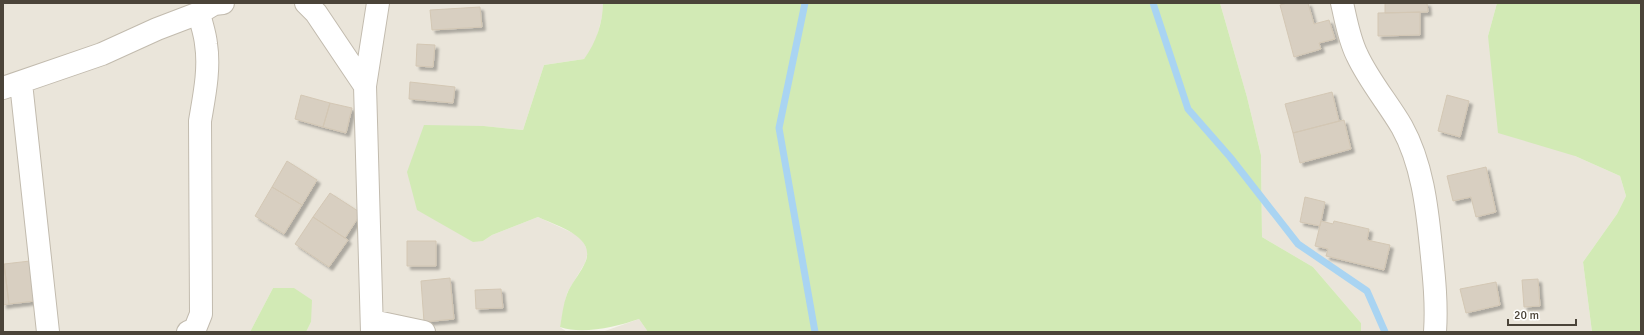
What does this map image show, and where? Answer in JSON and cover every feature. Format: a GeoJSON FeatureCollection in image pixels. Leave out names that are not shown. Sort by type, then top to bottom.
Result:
{"type":"FeatureCollection","features":[{"type":"Feature","properties":{"kind":"street"},"geometry":{"type":"LineString","coordinates":[[48,332],[12,85],[102,54],[157,29],[199,13],[214,4],[223,3]]}},
{"type":"Feature","properties":{"kind":"street"},"geometry":{"type":"LineString","coordinates":[[306,3],[316,13],[365,86]]}},
{"type":"Feature","properties":{"kind":"street"},"geometry":{"type":"LineString","coordinates":[[378,3],[365,86],[372,326],[424,332]]}},
{"type":"Feature","properties":{"kind":"street"},"geometry":{"type":"LineString","coordinates":[[1342,3],[1349,32],[1357,55],[1381,96],[1402,127],[1414,157],[1426,205],[1435,278],[1435,332]]}},
{"type":"Feature","properties":{"kind":"street"},"geometry":{"type":"LineString","coordinates":[[188,332],[195,329],[201,314],[200,121],[207,62],[206,44],[199,13]]}},
{"type":"Feature","properties":{"kind":"shaded area"},"geometry":{"type":"Polygon","coordinates":[[[3,3],[603,3],[603,13],[596,40],[584,59],[544,65],[523,130],[484,126],[483,241],[492,235],[538,217],[575,234],[583,241],[588,252],[585,263],[567,293],[560,327],[567,332],[306,332],[311,322],[273,288],[250,332],[3,332],[3,3]]]}},
{"type":"Feature","properties":{"kind":"shaded area"},"geometry":{"type":"Polygon","coordinates":[[[1220,3],[1497,3],[1488,36],[1575,156],[1620,176],[1626,196],[1617,214],[1583,262],[1592,332],[1361,332],[1361,323],[1313,267],[1262,237],[1261,155],[1247,97],[1220,3]]]}},
{"type":"Feature","properties":{"kind":"shaded area"},"geometry":{"type":"Polygon","coordinates":[[[639,319],[648,332],[602,332],[639,319]]]}},
{"type":"Feature","properties":{"kind":"green space"},"geometry":{"type":"Polygon","coordinates":[[[603,3],[1220,3],[1247,97],[1261,155],[1262,237],[1313,267],[1361,323],[1361,332],[648,332],[639,319],[620,325],[599,329],[578,330],[560,327],[567,294],[584,265],[587,255],[586,247],[581,240],[565,229],[538,217],[492,235],[483,241],[473,242],[417,210],[407,172],[424,125],[484,126],[523,130],[544,65],[584,59],[598,32],[602,18],[603,3]]]}},
{"type":"Feature","properties":{"kind":"green space"},"geometry":{"type":"Polygon","coordinates":[[[1497,3],[1641,3],[1641,332],[1592,332],[1583,262],[1617,214],[1626,196],[1620,176],[1575,156],[1498,133],[1488,36],[1497,3]]]}},
{"type":"Feature","properties":{"kind":"green space"},"geometry":{"type":"Polygon","coordinates":[[[273,288],[294,288],[312,300],[311,322],[306,332],[250,332],[273,288]]]}},
{"type":"Feature","properties":{"kind":"building"},"geometry":{"type":"Polygon","coordinates":[[[1287,3],[1308,3],[1314,24],[1329,20],[1335,39],[1319,43],[1321,49],[1294,57],[1280,5],[1287,3]]]}},
{"type":"Feature","properties":{"kind":"building"},"geometry":{"type":"Polygon","coordinates":[[[1385,3],[1427,3],[1428,12],[1385,13],[1385,3]]]}},
{"type":"Feature","properties":{"kind":"building"},"geometry":{"type":"Polygon","coordinates":[[[480,7],[482,27],[432,30],[430,10],[480,7]]]}},
{"type":"Feature","properties":{"kind":"building"},"geometry":{"type":"Polygon","coordinates":[[[1420,12],[1420,35],[1378,36],[1378,13],[1420,12]]]}},
{"type":"Feature","properties":{"kind":"building"},"geometry":{"type":"Polygon","coordinates":[[[417,44],[435,45],[433,67],[416,66],[417,44]]]}},
{"type":"Feature","properties":{"kind":"building"},"geometry":{"type":"Polygon","coordinates":[[[410,82],[455,87],[453,103],[409,99],[410,82]]]}},
{"type":"Feature","properties":{"kind":"building"},"geometry":{"type":"Polygon","coordinates":[[[1332,92],[1339,121],[1293,133],[1285,104],[1332,92]]]}},
{"type":"Feature","properties":{"kind":"building"},"geometry":{"type":"Polygon","coordinates":[[[301,95],[330,103],[323,127],[295,119],[301,95]]]}},
{"type":"Feature","properties":{"kind":"building"},"geometry":{"type":"Polygon","coordinates":[[[1447,95],[1469,101],[1460,137],[1438,131],[1447,95]]]}},
{"type":"Feature","properties":{"kind":"building"},"geometry":{"type":"Polygon","coordinates":[[[330,103],[352,108],[346,133],[323,127],[330,103]]]}},
{"type":"Feature","properties":{"kind":"building"},"geometry":{"type":"Polygon","coordinates":[[[1344,120],[1351,149],[1300,163],[1293,133],[1344,120]]]}},
{"type":"Feature","properties":{"kind":"building"},"geometry":{"type":"Polygon","coordinates":[[[287,161],[317,180],[302,205],[272,187],[287,161]]]}},
{"type":"Feature","properties":{"kind":"building"},"geometry":{"type":"Polygon","coordinates":[[[1486,167],[1496,212],[1476,217],[1471,197],[1453,201],[1447,176],[1486,167]]]}},
{"type":"Feature","properties":{"kind":"building"},"geometry":{"type":"Polygon","coordinates":[[[272,187],[302,205],[284,234],[255,216],[272,187]]]}},
{"type":"Feature","properties":{"kind":"building"},"geometry":{"type":"Polygon","coordinates":[[[330,193],[361,213],[345,238],[313,217],[330,193]]]}},
{"type":"Feature","properties":{"kind":"building"},"geometry":{"type":"Polygon","coordinates":[[[1305,197],[1325,202],[1320,226],[1300,222],[1305,197]]]}},
{"type":"Feature","properties":{"kind":"building"},"geometry":{"type":"Polygon","coordinates":[[[313,217],[348,240],[329,267],[295,244],[313,217]]]}},
{"type":"Feature","properties":{"kind":"building"},"geometry":{"type":"Polygon","coordinates":[[[1321,221],[1333,224],[1334,221],[1369,229],[1367,240],[1390,245],[1384,270],[1326,256],[1328,249],[1315,246],[1321,221]]]}},
{"type":"Feature","properties":{"kind":"building"},"geometry":{"type":"Polygon","coordinates":[[[407,241],[436,241],[436,266],[407,266],[407,241]]]}},
{"type":"Feature","properties":{"kind":"building"},"geometry":{"type":"Polygon","coordinates":[[[30,261],[35,301],[9,304],[4,264],[30,261]]]}},
{"type":"Feature","properties":{"kind":"building"},"geometry":{"type":"Polygon","coordinates":[[[3,264],[9,304],[3,305],[3,264]]]}},
{"type":"Feature","properties":{"kind":"building"},"geometry":{"type":"Polygon","coordinates":[[[450,278],[454,319],[424,322],[421,281],[450,278]]]}},
{"type":"Feature","properties":{"kind":"building"},"geometry":{"type":"Polygon","coordinates":[[[1538,279],[1540,306],[1524,307],[1522,280],[1538,279]]]}},
{"type":"Feature","properties":{"kind":"building"},"geometry":{"type":"Polygon","coordinates":[[[1496,282],[1500,305],[1466,313],[1460,289],[1496,282]]]}},
{"type":"Feature","properties":{"kind":"building"},"geometry":{"type":"Polygon","coordinates":[[[501,289],[503,308],[476,309],[475,290],[501,289]]]}},
{"type":"Feature","properties":{"kind":"waterway"},"geometry":{"type":"LineString","coordinates":[[805,3],[779,128],[815,332]]}},
{"type":"Feature","properties":{"kind":"waterway"},"geometry":{"type":"LineString","coordinates":[[1153,3],[1188,109],[1230,157],[1298,244],[1367,291],[1385,332]]}}]}
